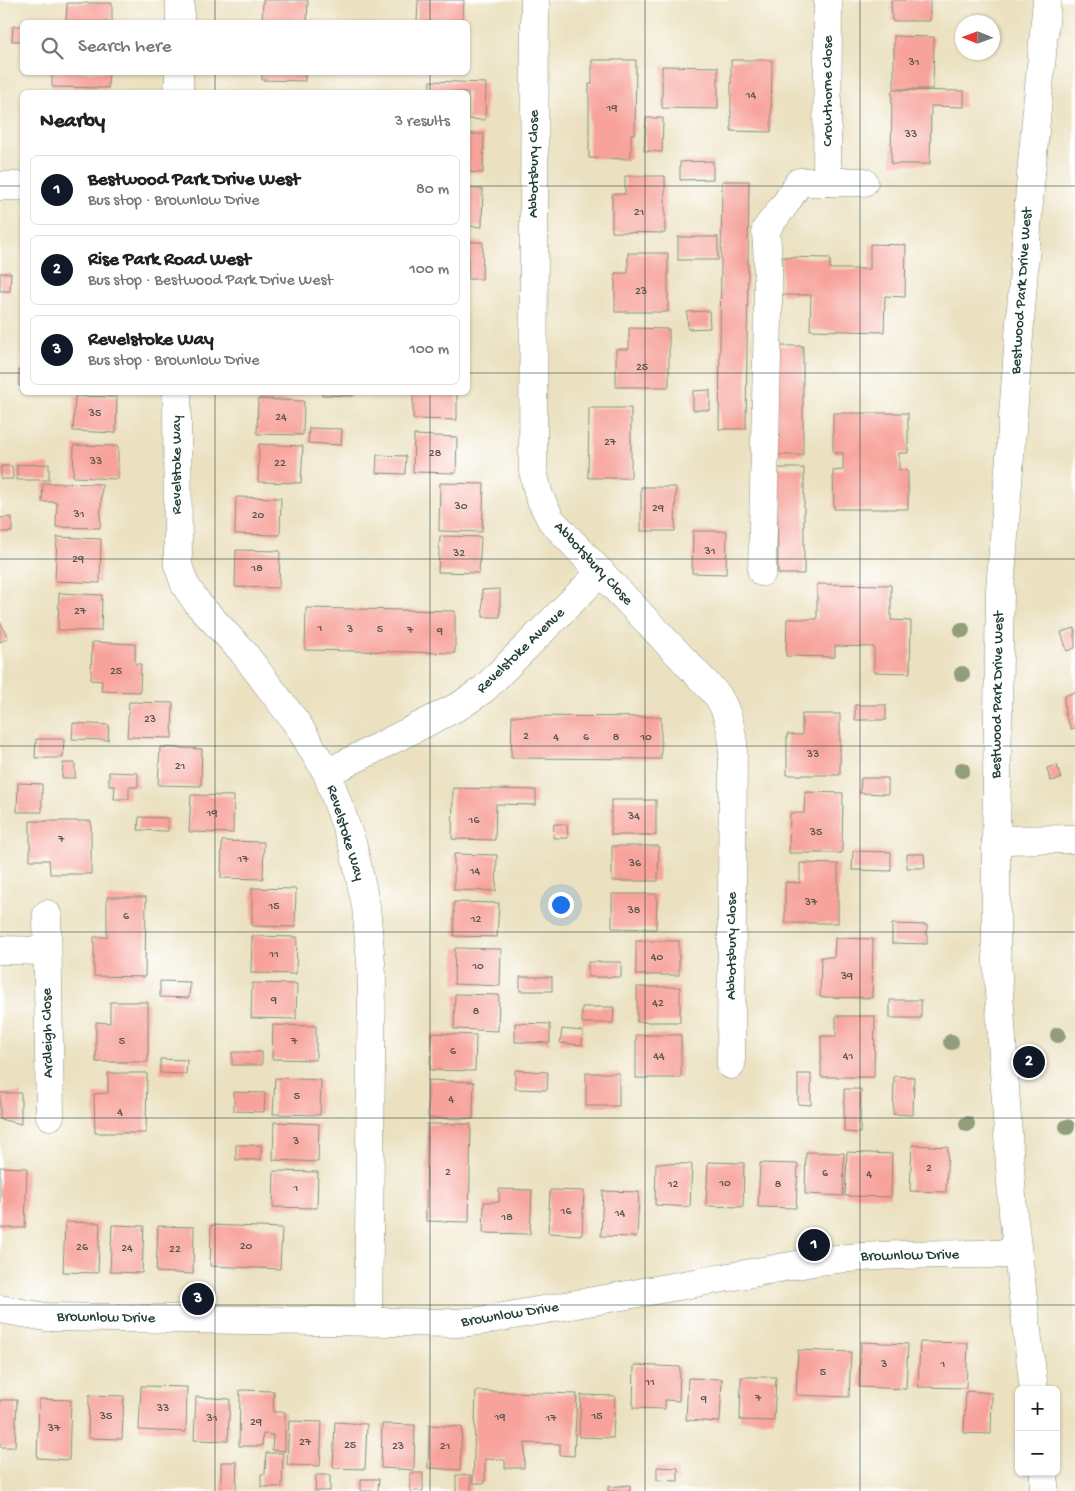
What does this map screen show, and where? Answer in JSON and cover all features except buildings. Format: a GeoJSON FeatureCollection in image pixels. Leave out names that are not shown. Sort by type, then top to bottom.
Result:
{"type":"FeatureCollection","features":[{"type":"Feature","properties":{"kind":"street"},"geometry":{"type":"LineString","coordinates":[[180,0],[180,20]]}},
{"type":"Feature","properties":{"kind":"street","name":"Abbotsbury Close"},"geometry":{"type":"LineString","coordinates":[[534,0],[533,470],[539,496],[551,520],[718,696],[731,726],[733,743],[731,1065]]}},
{"type":"Feature","properties":{"kind":"street","name":"Crowthorne Close"},"geometry":{"type":"LineString","coordinates":[[827,182],[828,0]]}},
{"type":"Feature","properties":{"kind":"street","name":"Bestwood Park Drive West"},"geometry":{"type":"LineString","coordinates":[[1034,1386],[1013,1213],[996,945],[996,840],[1000,590],[1031,175],[1047,0]]}},
{"type":"Feature","properties":{"kind":"street"},"geometry":{"type":"LineString","coordinates":[[179,90],[180,75]]}},
{"type":"Feature","properties":{"kind":"street"},"geometry":{"type":"LineString","coordinates":[[762,572],[768,307],[766,229],[799,182],[864,182]]}},
{"type":"Feature","properties":{"kind":"street"},"geometry":{"type":"LineString","coordinates":[[0,186],[20,186]]}},
{"type":"Feature","properties":{"kind":"street","name":"Revelstoke Way"},"geometry":{"type":"LineString","coordinates":[[177,395],[178,565],[185,585],[198,604],[243,652],[272,690],[298,725],[327,773],[353,846],[364,898],[372,974],[368,1322]]}},
{"type":"Feature","properties":{"kind":"street","name":"Revelstoke Avenue"},"geometry":{"type":"LineString","coordinates":[[327,773],[461,705],[484,689],[601,572]]}},
{"type":"Feature","properties":{"kind":"street"},"geometry":{"type":"LineString","coordinates":[[996,840],[1075,840]]}},
{"type":"Feature","properties":{"kind":"street","name":"Ardleigh Close"},"geometry":{"type":"LineString","coordinates":[[47,914],[50,1116]]}},
{"type":"Feature","properties":{"kind":"street"},"geometry":{"type":"LineString","coordinates":[[0,950],[47,951]]}},
{"type":"Feature","properties":{"kind":"street","name":"Brownlow Drive"},"geometry":{"type":"LineString","coordinates":[[0,1309],[46,1317],[480,1322],[819,1261],[878,1255],[1017,1254]]}},
{"type":"Feature","properties":{"kind":"place","name":"Rise Park Road West"},"geometry":{"type":"Point","coordinates":[1029,1062]}},
{"type":"Feature","properties":{"kind":"place","name":"Bestwood Park Drive West"},"geometry":{"type":"Point","coordinates":[814,1245]}},
{"type":"Feature","properties":{"kind":"place","name":"Revelstoke Way"},"geometry":{"type":"Point","coordinates":[198,1299]}}]}
